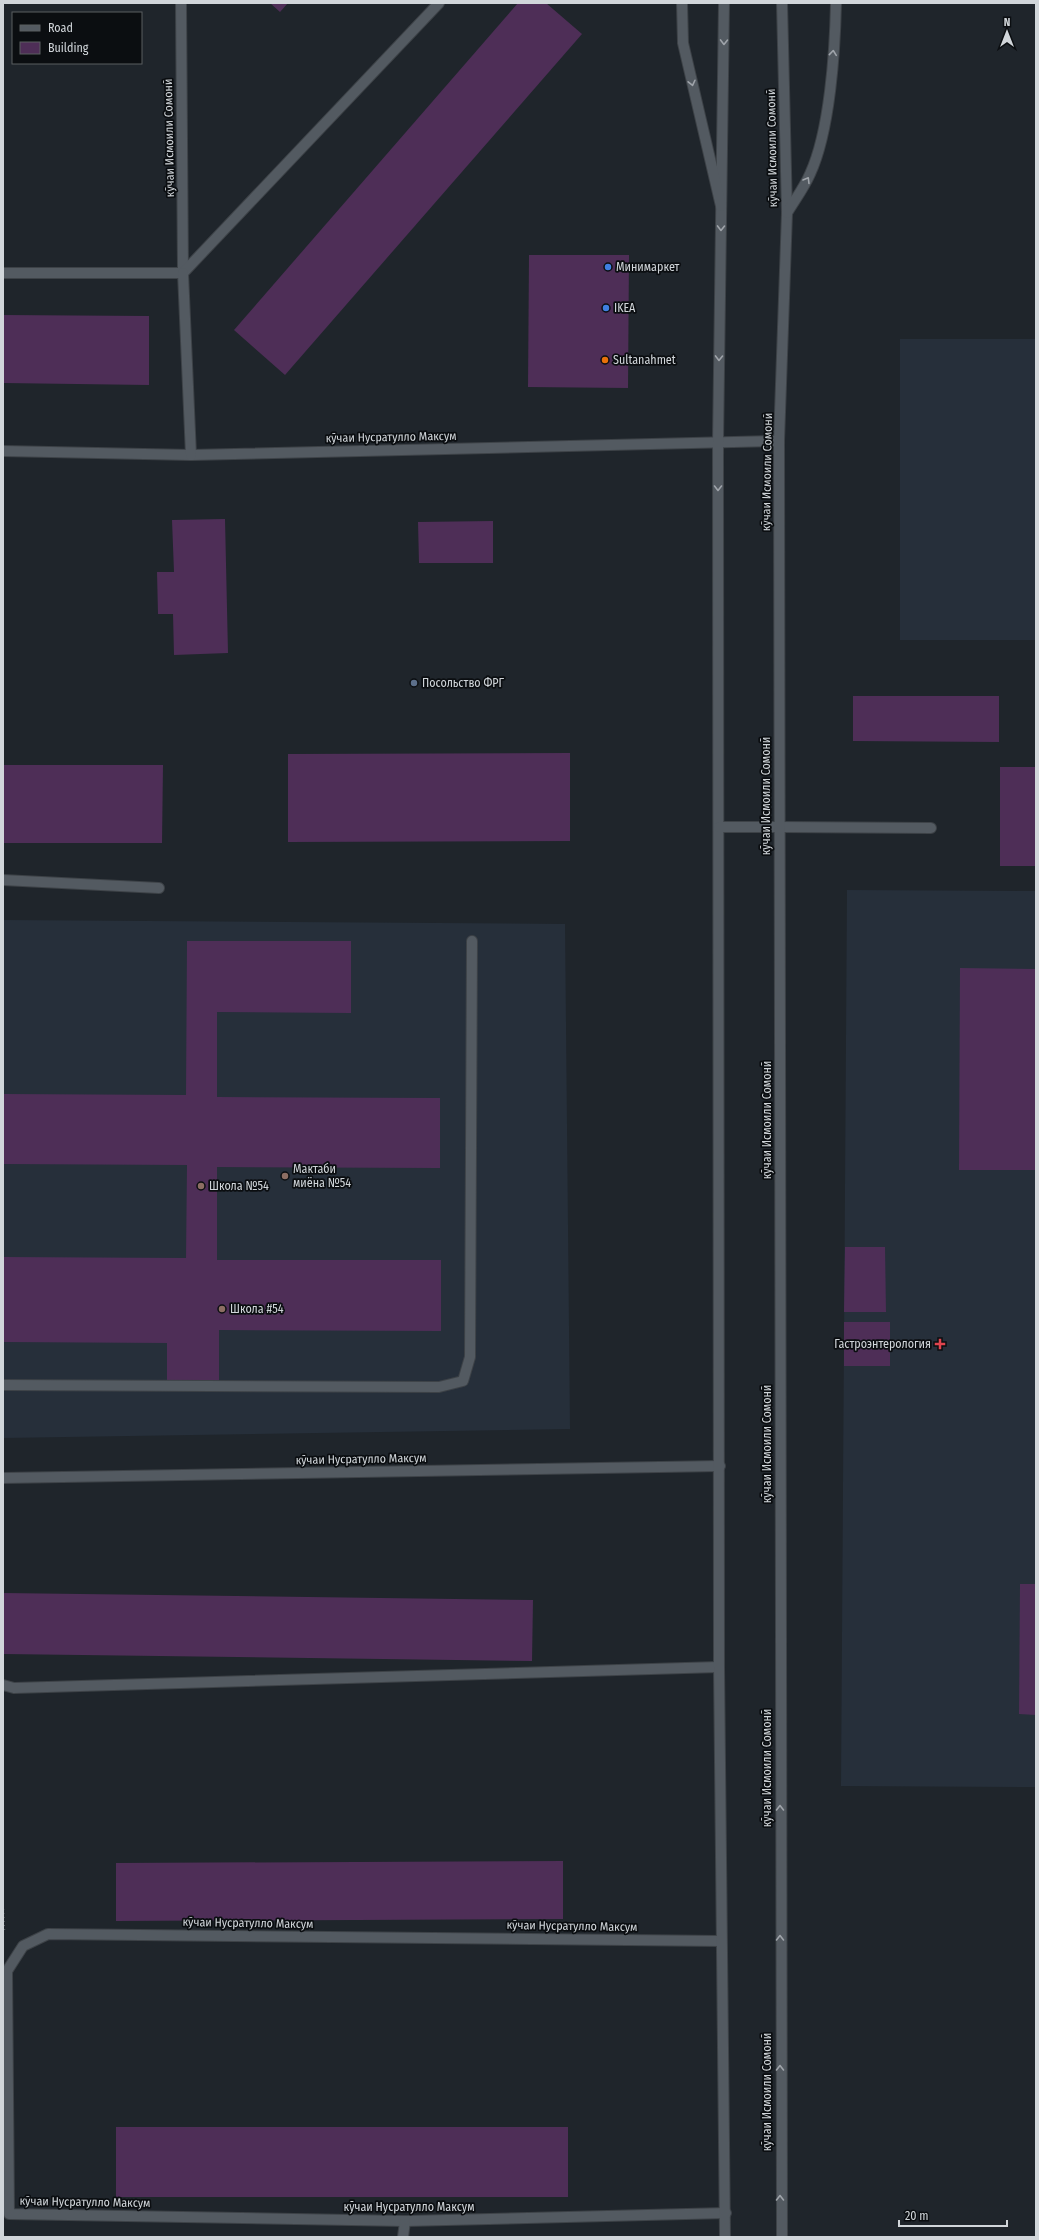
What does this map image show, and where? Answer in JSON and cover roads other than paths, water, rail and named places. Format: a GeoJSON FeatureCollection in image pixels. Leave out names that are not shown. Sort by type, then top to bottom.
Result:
{"type":"FeatureCollection","features":[{"type":"Feature","properties":{"kind":"street","name":"кӯчаи Исмоили Сомонӣ"},"geometry":{"type":"LineString","coordinates":[[181,3],[183,273],[190,455]]}},
{"type":"Feature","properties":{"kind":"street"},"geometry":{"type":"LineString","coordinates":[[3,273],[183,273],[439,3]]}},
{"type":"Feature","properties":{"kind":"street"},"geometry":{"type":"LineString","coordinates":[[682,3],[683,43],[721,206]]}},
{"type":"Feature","properties":{"kind":"street"},"geometry":{"type":"LineString","coordinates":[[724,3],[718,443],[718,828],[721,1941],[726,2213],[725,2237]]}},
{"type":"Feature","properties":{"kind":"street","name":"кӯчаи Исмоили Сомонӣ"},"geometry":{"type":"LineString","coordinates":[[782,3],[787,213],[779,442],[782,2237]]}},
{"type":"Feature","properties":{"kind":"street"},"geometry":{"type":"LineString","coordinates":[[787,213],[810,174],[819,146],[827,111],[836,3]]}},
{"type":"Feature","properties":{"kind":"street","name":"кӯчаи Нусратулло Максум"},"geometry":{"type":"LineString","coordinates":[[3,451],[190,455],[779,442]]}},
{"type":"Feature","properties":{"kind":"street"},"geometry":{"type":"LineString","coordinates":[[718,828],[931,828]]}},
{"type":"Feature","properties":{"kind":"street"},"geometry":{"type":"LineString","coordinates":[[3,880],[159,888]]}},
{"type":"Feature","properties":{"kind":"street"},"geometry":{"type":"LineString","coordinates":[[3,1385],[439,1388],[463,1381],[470,1357],[472,941]]}},
{"type":"Feature","properties":{"kind":"street","name":"кӯчаи Нусратулло Максум"},"geometry":{"type":"LineString","coordinates":[[3,1478],[720,1466]]}},
{"type":"Feature","properties":{"kind":"street"},"geometry":{"type":"LineString","coordinates":[[3,1685],[14,1688],[720,1667]]}},
{"type":"Feature","properties":{"kind":"street","name":"кӯчаи Нусратулло Максум"},"geometry":{"type":"LineString","coordinates":[[721,1941],[48,1934],[23,1946],[7,1971],[6,2214],[405,2222],[726,2213]]}},
{"type":"Feature","properties":{"kind":"street","name":"кӯчаи Нусратулло Максум"},"geometry":{"type":"LineString","coordinates":[[404,2237],[405,2222]]}},
{"type":"Feature","properties":{"kind":"place","name":"Минимаркет"},"geometry":{"type":"Point","coordinates":[608,267]}},
{"type":"Feature","properties":{"kind":"place","name":"IKEA"},"geometry":{"type":"Point","coordinates":[606,308]}},
{"type":"Feature","properties":{"kind":"place","name":"Sultanahmet"},"geometry":{"type":"Point","coordinates":[605,360]}},
{"type":"Feature","properties":{"kind":"place","name":"Посольство ФРГ"},"geometry":{"type":"Point","coordinates":[414,683]}},
{"type":"Feature","properties":{"kind":"place","name":"Мактаби миёна №54"},"geometry":{"type":"Point","coordinates":[285,1176]}},
{"type":"Feature","properties":{"kind":"place","name":"Школа №54"},"geometry":{"type":"Point","coordinates":[201,1186]}},
{"type":"Feature","properties":{"kind":"place","name":"Школа #54"},"geometry":{"type":"Point","coordinates":[222,1309]}},
{"type":"Feature","properties":{"kind":"place","name":"Гастроэнтерология"},"geometry":{"type":"Point","coordinates":[940,1344]}}]}
